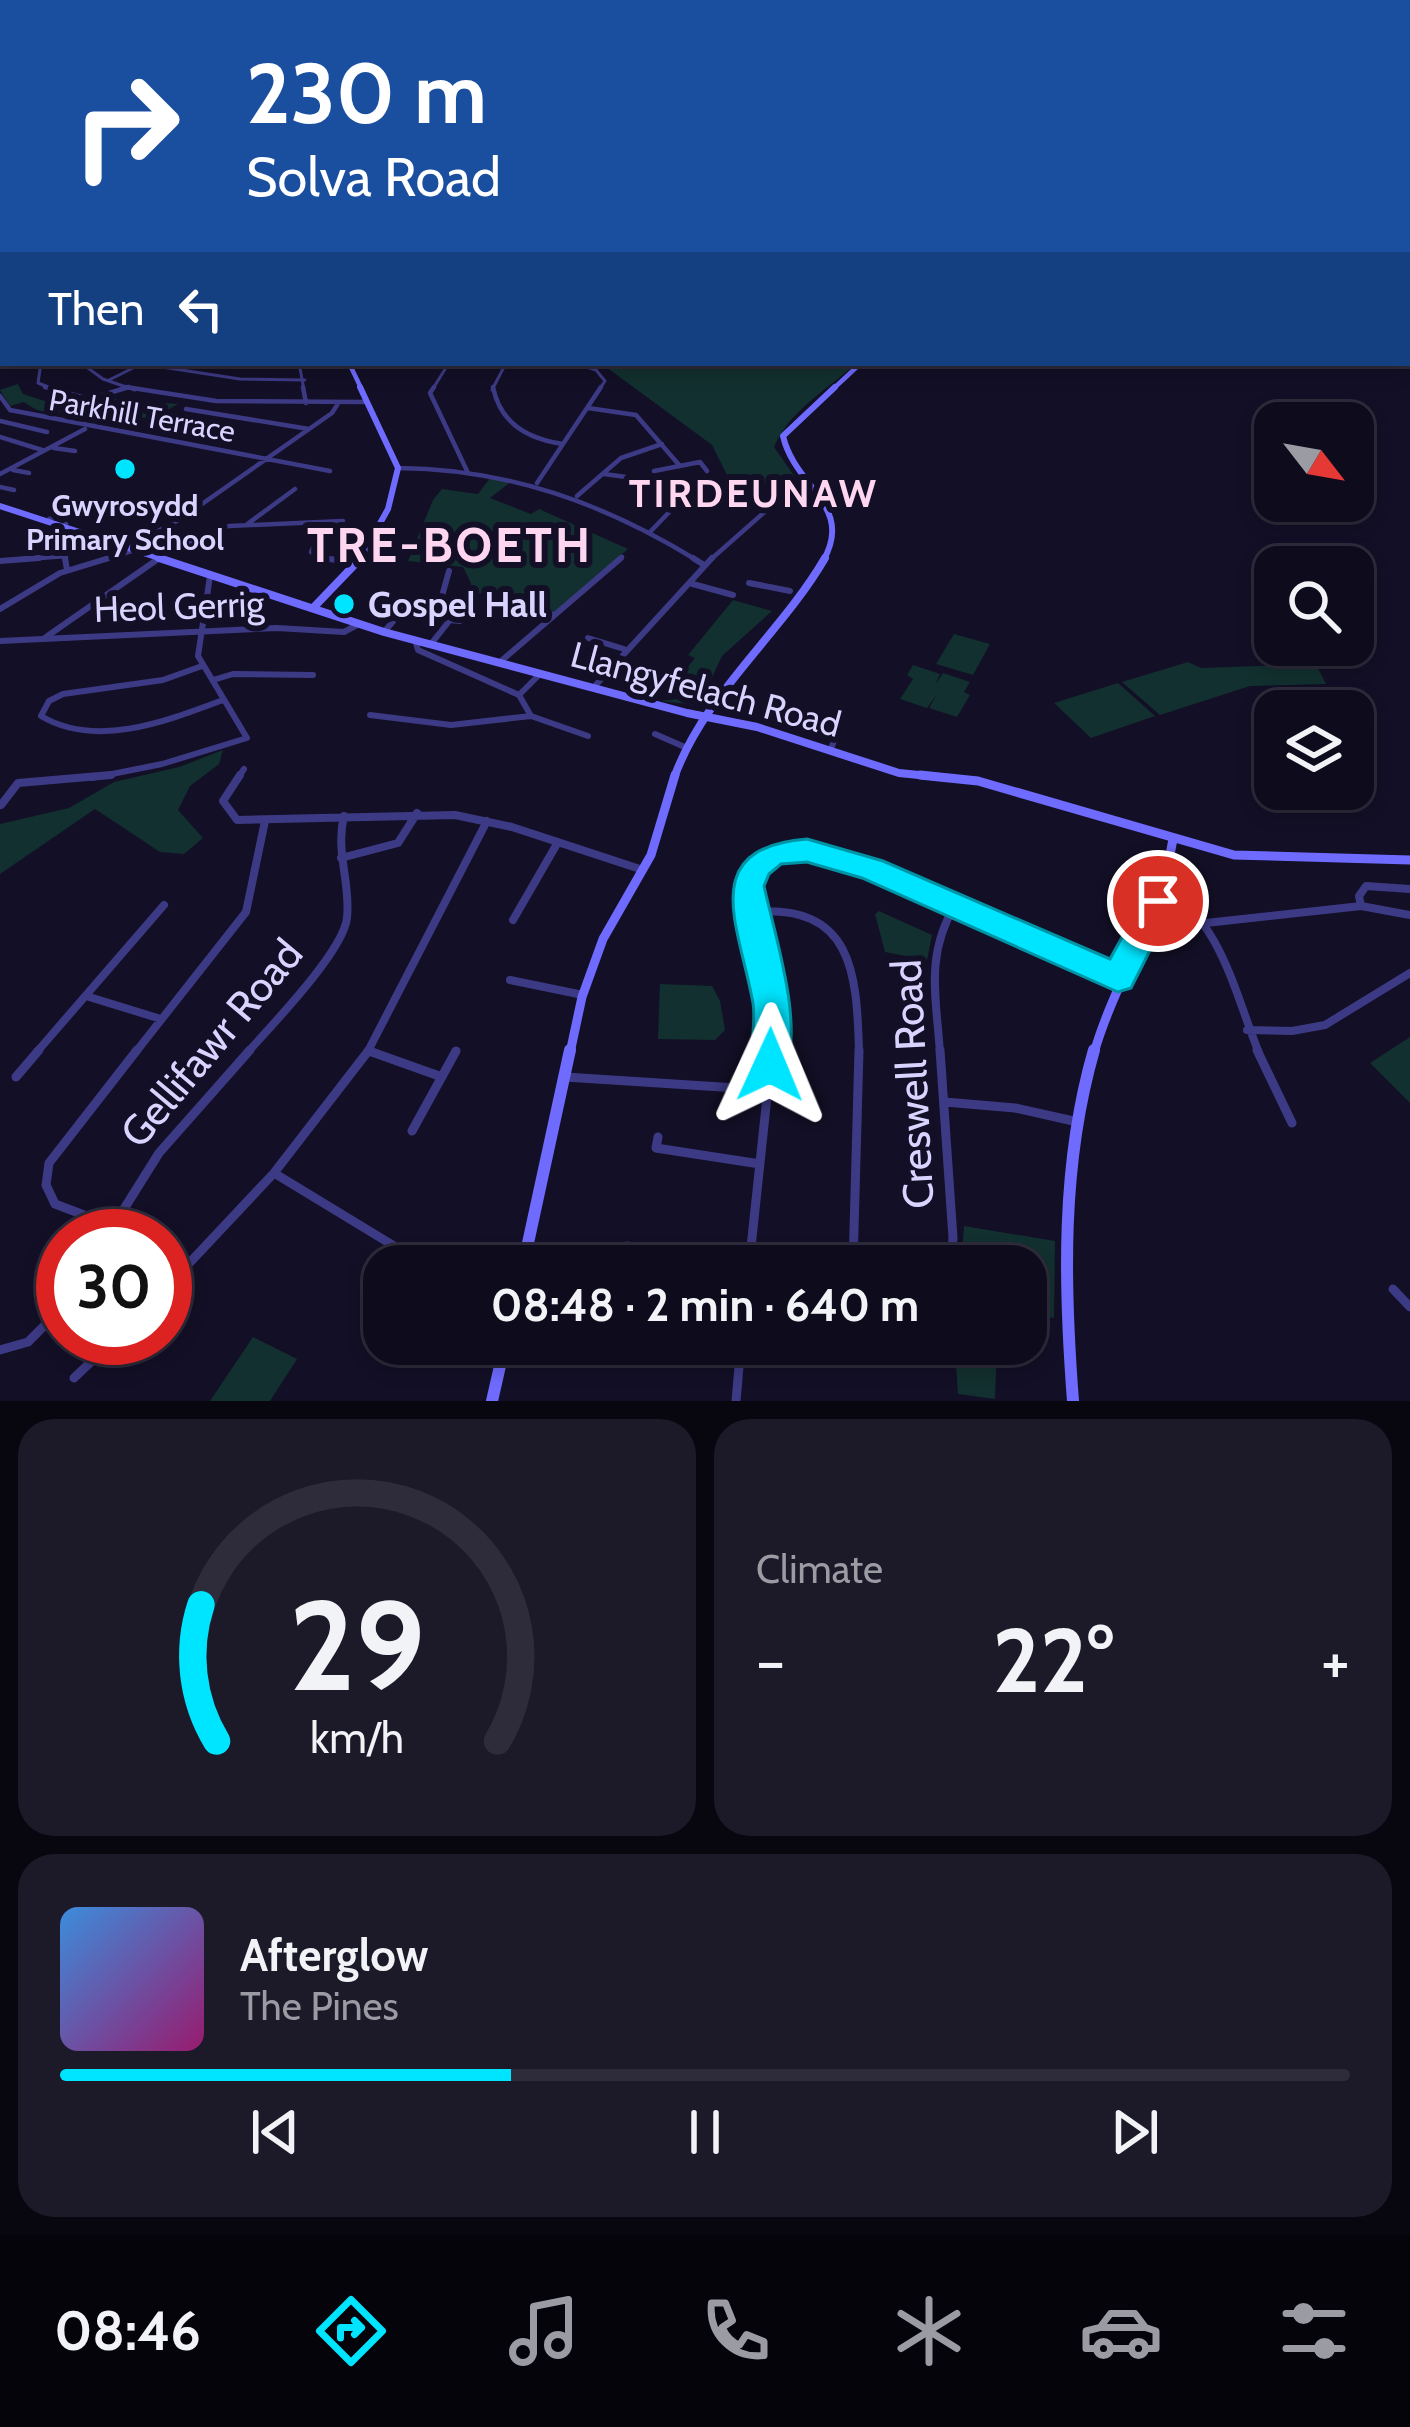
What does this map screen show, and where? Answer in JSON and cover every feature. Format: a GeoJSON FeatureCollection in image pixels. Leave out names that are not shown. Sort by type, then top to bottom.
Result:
{"type":"FeatureCollection","features":[{"type":"Feature","properties":{"kind":"street"},"geometry":{"type":"LineString","coordinates":[[41,366],[38,383],[89,399],[129,387]]}},
{"type":"Feature","properties":{"kind":"street"},"geometry":{"type":"LineString","coordinates":[[85,366],[107,381],[129,387],[213,400],[366,402]]}},
{"type":"Feature","properties":{"kind":"street"},"geometry":{"type":"LineString","coordinates":[[117,366],[126,371]]}},
{"type":"Feature","properties":{"kind":"street"},"geometry":{"type":"LineString","coordinates":[[107,381],[137,366]]}},
{"type":"Feature","properties":{"kind":"street"},"geometry":{"type":"LineString","coordinates":[[161,366],[240,379],[304,380]]}},
{"type":"Feature","properties":{"kind":"street"},"geometry":{"type":"LineString","coordinates":[[300,366],[306,403]]}},
{"type":"Feature","properties":{"kind":"street"},"geometry":{"type":"LineString","coordinates":[[314,607],[358,563],[384,519],[398,468],[351,366]]}},
{"type":"Feature","properties":{"kind":"street"},"geometry":{"type":"LineString","coordinates":[[447,366],[430,393],[468,473]]}},
{"type":"Feature","properties":{"kind":"street"},"geometry":{"type":"LineString","coordinates":[[504,366],[492,389],[517,431],[530,439],[563,444]]}},
{"type":"Feature","properties":{"kind":"street"},"geometry":{"type":"LineString","coordinates":[[537,483],[605,381],[596,370],[583,366]]}},
{"type":"Feature","properties":{"kind":"street"},"geometry":{"type":"LineString","coordinates":[[528,1245],[583,995],[603,939],[657,841],[676,771],[708,717],[810,584],[829,550],[829,508],[784,452],[783,436],[858,366]]}},
{"type":"Feature","properties":{"kind":"street"},"geometry":{"type":"LineString","coordinates":[[0,396],[6,416],[47,432]]}},
{"type":"Feature","properties":{"kind":"street"},"geometry":{"type":"LineString","coordinates":[[0,609],[67,570],[134,547],[182,518],[339,403]]}},
{"type":"Feature","properties":{"kind":"street"},"geometry":{"type":"LineString","coordinates":[[587,408],[636,416],[680,466]]}},
{"type":"Feature","properties":{"kind":"street"},"geometry":{"type":"LineString","coordinates":[[186,409],[309,429]]}},
{"type":"Feature","properties":{"kind":"street","name":"Parkhill Terrace"},"geometry":{"type":"LineString","coordinates":[[6,416],[330,470]]}},
{"type":"Feature","properties":{"kind":"street"},"geometry":{"type":"LineString","coordinates":[[9,469],[88,428]]}},
{"type":"Feature","properties":{"kind":"street"},"geometry":{"type":"LineString","coordinates":[[0,437],[75,451]]}},
{"type":"Feature","properties":{"kind":"street"},"geometry":{"type":"LineString","coordinates":[[577,496],[620,455],[662,444]]}},
{"type":"Feature","properties":{"kind":"street"},"geometry":{"type":"LineString","coordinates":[[654,471],[700,462],[707,470]]}},
{"type":"Feature","properties":{"kind":"street"},"geometry":{"type":"LineString","coordinates":[[398,468],[537,483],[577,496],[704,565]]}},
{"type":"Feature","properties":{"kind":"street"},"geometry":{"type":"LineString","coordinates":[[0,470],[29,473]]}},
{"type":"Feature","properties":{"kind":"street"},"geometry":{"type":"LineString","coordinates":[[604,474],[626,477]]}},
{"type":"Feature","properties":{"kind":"street"},"geometry":{"type":"LineString","coordinates":[[594,687],[726,541],[802,479]]}},
{"type":"Feature","properties":{"kind":"street"},"geometry":{"type":"LineString","coordinates":[[0,487],[13,488]]}},
{"type":"Feature","properties":{"kind":"street"},"geometry":{"type":"LineString","coordinates":[[246,524],[295,489]]}},
{"type":"Feature","properties":{"kind":"street"},"geometry":{"type":"LineString","coordinates":[[49,519],[100,499]]}},
{"type":"Feature","properties":{"kind":"street"},"geometry":{"type":"LineString","coordinates":[[650,532],[678,503]]}},
{"type":"Feature","properties":{"kind":"street","name":"Llangyfelach Road"},"geometry":{"type":"LineString","coordinates":[[0,506],[384,632],[831,748],[886,769],[978,781],[1173,839],[1253,856],[1410,860]]}},
{"type":"Feature","properties":{"kind":"street"},"geometry":{"type":"LineString","coordinates":[[43,639],[159,556],[209,531],[246,524],[343,521]]}},
{"type":"Feature","properties":{"kind":"street"},"geometry":{"type":"LineString","coordinates":[[325,522],[310,551],[323,559],[358,563]]}},
{"type":"Feature","properties":{"kind":"street"},"geometry":{"type":"LineString","coordinates":[[66,524],[60,529],[67,570]]}},
{"type":"Feature","properties":{"kind":"street"},"geometry":{"type":"LineString","coordinates":[[0,562],[66,556]]}},
{"type":"Feature","properties":{"kind":"street"},"geometry":{"type":"LineString","coordinates":[[500,662],[622,557]]}},
{"type":"Feature","properties":{"kind":"street"},"geometry":{"type":"LineString","coordinates":[[384,632],[411,600],[442,596],[449,571]]}},
{"type":"Feature","properties":{"kind":"street"},"geometry":{"type":"LineString","coordinates":[[2,805],[18,783],[122,776],[247,738],[198,656],[206,579],[213,574]]}},
{"type":"Feature","properties":{"kind":"street"},"geometry":{"type":"LineString","coordinates":[[689,583],[734,595]]}},
{"type":"Feature","properties":{"kind":"street"},"geometry":{"type":"LineString","coordinates":[[749,583],[790,591]]}},
{"type":"Feature","properties":{"kind":"street"},"geometry":{"type":"LineString","coordinates":[[494,597],[554,615]]}},
{"type":"Feature","properties":{"kind":"street"},"geometry":{"type":"LineString","coordinates":[[431,644],[450,620],[460,621],[469,613]]}},
{"type":"Feature","properties":{"kind":"street","name":"Heol Gerrig"},"geometry":{"type":"LineString","coordinates":[[0,641],[277,628],[344,632],[359,624]]}},
{"type":"Feature","properties":{"kind":"street"},"geometry":{"type":"LineString","coordinates":[[588,638],[624,649]]}},
{"type":"Feature","properties":{"kind":"street"},"geometry":{"type":"LineString","coordinates":[[416,640],[418,650],[519,695],[530,716]]}},
{"type":"Feature","properties":{"kind":"street"},"geometry":{"type":"LineString","coordinates":[[202,666],[163,680],[57,696],[43,707],[41,716],[66,731],[82,733],[166,720],[224,699]]}},
{"type":"Feature","properties":{"kind":"street"},"geometry":{"type":"LineString","coordinates":[[519,695],[541,673]]}},
{"type":"Feature","properties":{"kind":"street"},"geometry":{"type":"LineString","coordinates":[[213,680],[232,674],[313,675]]}},
{"type":"Feature","properties":{"kind":"street"},"geometry":{"type":"LineString","coordinates":[[370,715],[484,726],[530,716],[588,736]]}},
{"type":"Feature","properties":{"kind":"street"},"geometry":{"type":"LineString","coordinates":[[823,731],[835,738],[831,748]]}},
{"type":"Feature","properties":{"kind":"street"},"geometry":{"type":"LineString","coordinates":[[655,734],[690,749]]}},
{"type":"Feature","properties":{"kind":"street"},"geometry":{"type":"LineString","coordinates":[[244,769],[227,790],[224,809],[237,820],[417,813],[487,821],[644,870]]}},
{"type":"Feature","properties":{"kind":"street"},"geometry":{"type":"LineString","coordinates":[[339,859],[401,843],[414,828],[417,813]]}},
{"type":"Feature","properties":{"kind":"street","name":"Gellifawr Road"},"geometry":{"type":"LineString","coordinates":[[124,1209],[158,1153],[302,991],[344,932],[348,915],[339,859],[344,816]]}},
{"type":"Feature","properties":{"kind":"street"},"geometry":{"type":"LineString","coordinates":[[65,1209],[55,1204],[46,1174],[55,1150],[251,903],[265,821]]}},
{"type":"Feature","properties":{"kind":"street"},"geometry":{"type":"LineString","coordinates":[[192,1260],[274,1173],[369,1051],[487,821]]}},
{"type":"Feature","properties":{"kind":"street"},"geometry":{"type":"LineString","coordinates":[[1073,1401],[1066,1247],[1078,1123],[1096,1041],[1118,978],[1164,889],[1173,839]]}},
{"type":"Feature","properties":{"kind":"street"},"geometry":{"type":"LineString","coordinates":[[513,920],[558,842]]}},
{"type":"Feature","properties":{"kind":"street"},"geometry":{"type":"LineString","coordinates":[[751,1245],[772,1011],[753,912],[751,874],[766,857],[792,849],[872,869],[1118,978]]}},
{"type":"Feature","properties":{"kind":"street"},"geometry":{"type":"LineString","coordinates":[[1361,906],[1366,886],[1410,889]]}},
{"type":"Feature","properties":{"kind":"street"},"geometry":{"type":"LineString","coordinates":[[1164,889],[1180,896],[1206,923],[1247,1030],[1292,1123]]}},
{"type":"Feature","properties":{"kind":"street","name":"Creswell Road"},"geometry":{"type":"LineString","coordinates":[[952,1245],[933,957],[938,933],[956,903]]}},
{"type":"Feature","properties":{"kind":"street"},"geometry":{"type":"LineString","coordinates":[[16,1077],[164,905]]}},
{"type":"Feature","properties":{"kind":"street"},"geometry":{"type":"LineString","coordinates":[[1206,923],[1361,906],[1410,914]]}},
{"type":"Feature","properties":{"kind":"street"},"geometry":{"type":"LineString","coordinates":[[753,912],[788,909],[807,914],[831,929],[840,944],[859,1014],[854,1245]]}},
{"type":"Feature","properties":{"kind":"street"},"geometry":{"type":"LineString","coordinates":[[1247,1030],[1314,1030],[1410,974]]}},
{"type":"Feature","properties":{"kind":"street"},"geometry":{"type":"LineString","coordinates":[[510,980],[583,995]]}},
{"type":"Feature","properties":{"kind":"street"},"geometry":{"type":"LineString","coordinates":[[86,996],[161,1019]]}},
{"type":"Feature","properties":{"kind":"street"},"geometry":{"type":"LineString","coordinates":[[369,1051],[442,1077]]}},
{"type":"Feature","properties":{"kind":"street"},"geometry":{"type":"LineString","coordinates":[[412,1131],[456,1051]]}},
{"type":"Feature","properties":{"kind":"street"},"geometry":{"type":"LineString","coordinates":[[566,1078],[768,1090]]}},
{"type":"Feature","properties":{"kind":"street"},"geometry":{"type":"LineString","coordinates":[[944,1102],[1015,1108],[1078,1123]]}},
{"type":"Feature","properties":{"kind":"street"},"geometry":{"type":"LineString","coordinates":[[658,1137],[656,1148],[760,1164]]}},
{"type":"Feature","properties":{"kind":"street"},"geometry":{"type":"LineString","coordinates":[[274,1173],[392,1245]]}},
{"type":"Feature","properties":{"kind":"street"},"geometry":{"type":"LineString","coordinates":[[1393,1289],[1410,1307]]}},
{"type":"Feature","properties":{"kind":"street"},"geometry":{"type":"LineString","coordinates":[[0,1350],[14,1350],[36,1337]]}},
{"type":"Feature","properties":{"kind":"street"},"geometry":{"type":"LineString","coordinates":[[74,1378],[88,1365]]}},
{"type":"Feature","properties":{"kind":"street"},"geometry":{"type":"LineString","coordinates":[[492,1401],[500,1365]]}},
{"type":"Feature","properties":{"kind":"street"},"geometry":{"type":"LineString","coordinates":[[736,1401],[739,1365]]}},
{"type":"Feature","properties":{"kind":"green space"},"geometry":{"type":"Polygon","coordinates":[[[605,366],[852,366],[781,433],[774,447],[797,480],[786,490],[728,477],[712,445],[605,366]]]}},
{"type":"Feature","properties":{"kind":"green space"},"geometry":{"type":"Polygon","coordinates":[[[18,384],[23,394],[51,403],[68,395],[178,404],[152,419],[119,414],[94,426],[89,425],[103,416],[87,410],[44,412],[24,402],[10,406],[0,390],[18,384]]]}},
{"type":"Feature","properties":{"kind":"green space"},"geometry":{"type":"Polygon","coordinates":[[[490,478],[512,481],[490,498],[531,514],[539,509],[628,549],[553,613],[486,592],[471,595],[463,567],[408,561],[442,489],[478,494],[490,478]]]}},
{"type":"Feature","properties":{"kind":"green space"},"geometry":{"type":"Polygon","coordinates":[[[733,600],[772,611],[722,656],[699,705],[660,701],[696,697],[674,684],[695,658],[688,655],[733,600]]]}},
{"type":"Feature","properties":{"kind":"green space"},"geometry":{"type":"Polygon","coordinates":[[[954,634],[990,644],[973,675],[936,664],[954,634]]]}},
{"type":"Feature","properties":{"kind":"green space"},"geometry":{"type":"Polygon","coordinates":[[[1188,662],[1201,668],[1317,666],[1326,684],[1250,686],[1160,715],[1122,682],[1188,662]]]}},
{"type":"Feature","properties":{"kind":"green space"},"geometry":{"type":"Polygon","coordinates":[[[913,665],[940,674],[935,685],[943,673],[970,682],[964,692],[970,695],[957,717],[929,708],[937,694],[927,708],[900,699],[913,679],[907,675],[913,665]]]}},
{"type":"Feature","properties":{"kind":"green space"},"geometry":{"type":"Polygon","coordinates":[[[1118,683],[1155,716],[1091,738],[1054,703],[1118,683]]]}},
{"type":"Feature","properties":{"kind":"green space"},"geometry":{"type":"Polygon","coordinates":[[[223,750],[219,764],[190,786],[178,810],[203,838],[184,854],[160,852],[95,809],[0,874],[0,824],[69,808],[114,782],[179,767],[223,750]]]}},
{"type":"Feature","properties":{"kind":"green space"},"geometry":{"type":"Polygon","coordinates":[[[879,911],[932,935],[927,960],[885,952],[875,914],[879,911]]]}},
{"type":"Feature","properties":{"kind":"green space"},"geometry":{"type":"Polygon","coordinates":[[[660,984],[712,986],[725,1030],[715,1040],[658,1039],[660,984]]]}},
{"type":"Feature","properties":{"kind":"green space"},"geometry":{"type":"Polygon","coordinates":[[[1410,1037],[1410,1103],[1370,1063],[1410,1037]]]}},
{"type":"Feature","properties":{"kind":"green space"},"geometry":{"type":"Polygon","coordinates":[[[964,1226],[1055,1241],[1054,1318],[1047,1317],[1047,1245],[963,1245],[964,1226]]]}},
{"type":"Feature","properties":{"kind":"green space"},"geometry":{"type":"Polygon","coordinates":[[[253,1337],[297,1359],[270,1401],[210,1401],[253,1337]]]}},
{"type":"Feature","properties":{"kind":"green space"},"geometry":{"type":"Polygon","coordinates":[[[956,1365],[996,1365],[995,1399],[958,1394],[956,1365]]]}},
{"type":"Feature","properties":{"kind":"place","name":"Gwyrosydd Primary School"},"geometry":{"type":"Point","coordinates":[125,469]}},
{"type":"Feature","properties":{"kind":"place","name":"Gospel Hall"},"geometry":{"type":"Point","coordinates":[344,604]}},
{"type":"Feature","properties":{"kind":"district","name":"TIRDEUNAW"},"geometry":{"type":"Point","coordinates":[754,493]}},
{"type":"Feature","properties":{"kind":"district","name":"TRE-BOETH"},"geometry":{"type":"Point","coordinates":[450,545]}},
{"type":"Feature","properties":{"kind":"route"},"geometry":{"type":"LineString","coordinates":[[770,1065],[772,1011],[748,886],[755,867],[774,853],[807,850],[872,869],[1118,978],[1158,901]]}}]}
